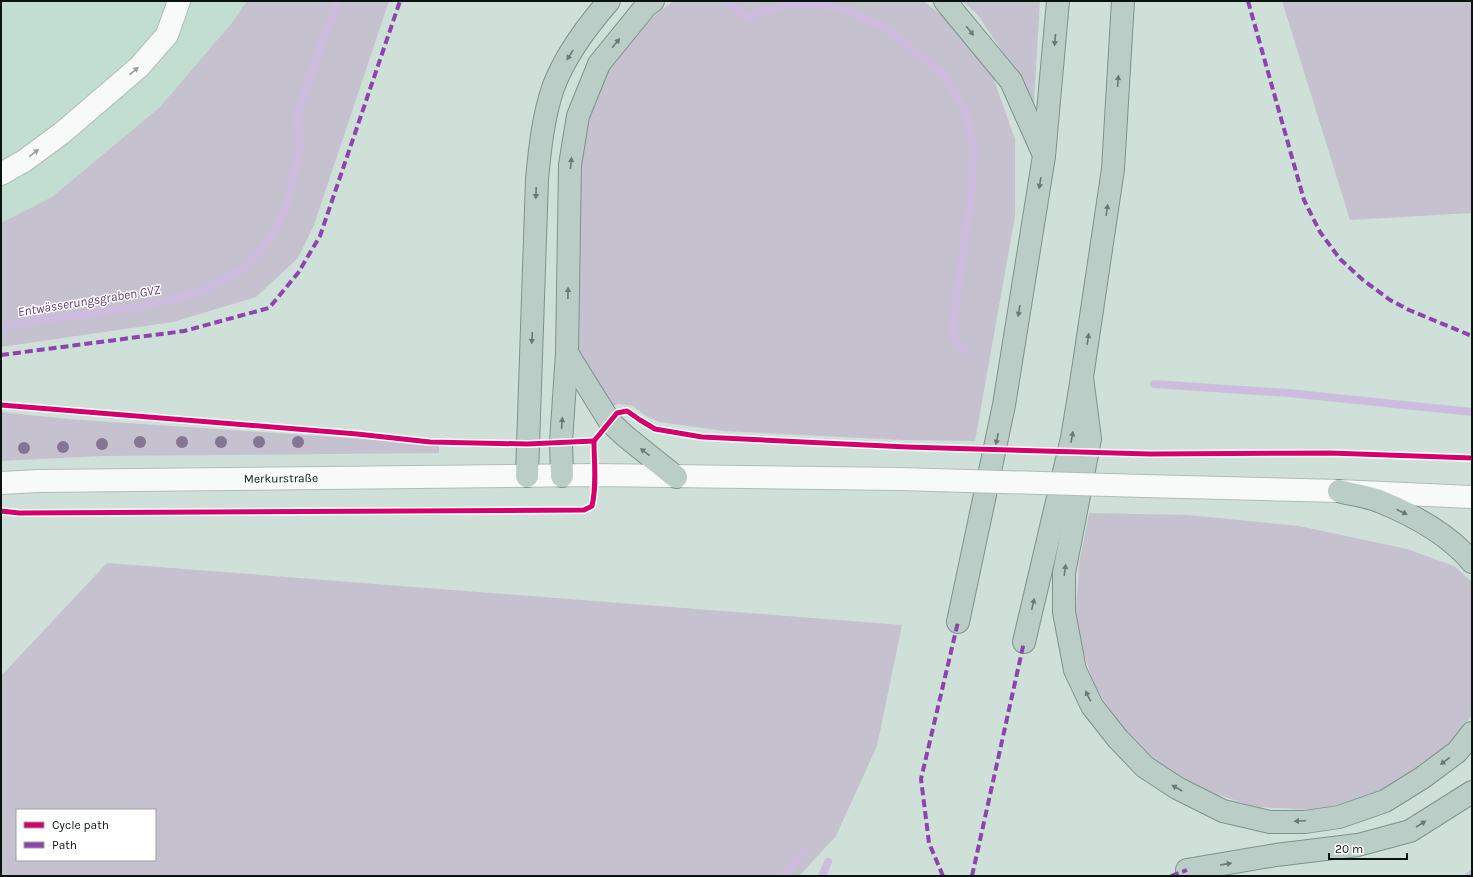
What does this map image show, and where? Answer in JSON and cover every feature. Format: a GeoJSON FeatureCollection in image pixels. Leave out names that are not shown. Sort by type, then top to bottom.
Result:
{"type":"FeatureCollection","features":[{"type":"Feature","properties":{"kind":"highway"},"geometry":{"type":"LineString","coordinates":[[527,476],[536,178],[542,131],[554,88],[568,58],[595,16],[609,1]]}},
{"type":"Feature","properties":{"kind":"highway"},"geometry":{"type":"LineString","coordinates":[[562,476],[561,442],[567,353],[570,165],[578,116],[600,64],[646,6],[653,1]]}},
{"type":"Feature","properties":{"kind":"highway"},"geometry":{"type":"LineString","coordinates":[[945,1],[1011,81],[1044,156]]}},
{"type":"Feature","properties":{"kind":"highway"},"geometry":{"type":"LineString","coordinates":[[958,622],[1004,405],[1044,156],[1058,1]]}},
{"type":"Feature","properties":{"kind":"highway"},"geometry":{"type":"LineString","coordinates":[[1024,642],[1072,438],[1082,377],[1113,169],[1124,1]]}},
{"type":"Feature","properties":{"kind":"highway"},"geometry":{"type":"LineString","coordinates":[[567,353],[610,422],[676,477]]}},
{"type":"Feature","properties":{"kind":"highway"},"geometry":{"type":"LineString","coordinates":[[1082,377],[1090,439],[1064,573],[1064,612],[1075,670],[1092,706],[1118,739],[1145,767],[1177,788],[1223,811],[1270,822],[1305,822],[1339,817],[1386,800],[1422,778],[1457,752],[1472,733]]}},
{"type":"Feature","properties":{"kind":"highway"},"geometry":{"type":"LineString","coordinates":[[1339,491],[1380,501],[1428,525],[1472,562]]}},
{"type":"Feature","properties":{"kind":"highway"},"geometry":{"type":"LineString","coordinates":[[1187,870],[1276,855],[1358,845],[1410,831],[1472,792]]}},
{"type":"Feature","properties":{"kind":"street"},"geometry":{"type":"LineString","coordinates":[[1,174],[24,161],[62,133],[139,67],[167,35],[179,1]]}},
{"type":"Feature","properties":{"kind":"street","name":"Merkurstraße"},"geometry":{"type":"LineString","coordinates":[[1,483],[39,481],[527,476],[900,479],[1339,491],[1472,497]]}},
{"type":"Feature","properties":{"kind":"shaded area"},"geometry":{"type":"Polygon","coordinates":[[[1,1],[267,1],[179,118],[1,243],[1,1]]]}},
{"type":"Feature","properties":{"kind":"shaded area"},"geometry":{"type":"Polygon","coordinates":[[[247,1],[389,1],[314,225],[298,258],[256,297],[173,322],[1,347],[1,223],[52,197],[160,107],[231,24],[247,1]]]}},
{"type":"Feature","properties":{"kind":"shaded area"},"geometry":{"type":"Polygon","coordinates":[[[673,1],[923,1],[955,25],[993,77],[1015,139],[1015,216],[975,441],[903,440],[724,431],[659,422],[646,416],[633,406],[618,404],[611,407],[584,373],[576,337],[580,155],[595,93],[628,37],[673,1]]]}},
{"type":"Feature","properties":{"kind":"shaded area"},"geometry":{"type":"Polygon","coordinates":[[[962,1],[1040,1],[1033,116],[1012,66],[977,14],[962,1]]]}},
{"type":"Feature","properties":{"kind":"shaded area"},"geometry":{"type":"Polygon","coordinates":[[[1282,1],[1472,1],[1472,213],[1350,220],[1282,1]]]}},
{"type":"Feature","properties":{"kind":"shaded area"},"geometry":{"type":"Polygon","coordinates":[[[1,412],[68,419],[439,444],[439,453],[102,456],[1,461],[1,412]]]}},
{"type":"Feature","properties":{"kind":"shaded area"},"geometry":{"type":"Polygon","coordinates":[[[1089,513],[1187,515],[1299,526],[1407,549],[1454,566],[1472,582],[1472,715],[1456,737],[1420,770],[1369,796],[1319,810],[1255,807],[1192,786],[1139,749],[1095,688],[1075,626],[1079,563],[1089,513]]]}},
{"type":"Feature","properties":{"kind":"shaded area"},"geometry":{"type":"Polygon","coordinates":[[[107,563],[902,625],[877,746],[836,836],[799,876],[1,876],[1,676],[107,563]]]}},
{"type":"Feature","properties":{"kind":"waterway","name":"Entwässerungsgraben GVZ"},"geometry":{"type":"LineString","coordinates":[[1,326],[151,305],[202,291],[246,268],[273,235],[286,206],[300,148],[297,114],[338,1]]}},
{"type":"Feature","properties":{"kind":"waterway"},"geometry":{"type":"LineString","coordinates":[[730,5],[745,18],[763,11],[800,3],[845,9],[890,30],[944,76],[965,110],[974,150],[970,204],[952,330],[957,345],[966,351]]}},
{"type":"Feature","properties":{"kind":"waterway"},"geometry":{"type":"LineString","coordinates":[[1154,384],[1288,393],[1472,412]]}},
{"type":"Feature","properties":{"kind":"waterway"},"geometry":{"type":"LineString","coordinates":[[784,876],[805,850]]}},
{"type":"Feature","properties":{"kind":"waterway"},"geometry":{"type":"LineString","coordinates":[[822,876],[828,862]]}},
{"type":"Feature","properties":{"kind":"marked path"},"geometry":{"type":"LineString","coordinates":[[1,355],[184,331],[269,308],[298,273],[320,236],[400,1]]}},
{"type":"Feature","properties":{"kind":"marked path"},"geometry":{"type":"LineString","coordinates":[[1248,1],[1304,200],[1320,232],[1340,259],[1363,280],[1390,300],[1409,310],[1472,336]]}},
{"type":"Feature","properties":{"kind":"marked path"},"geometry":{"type":"LineString","coordinates":[[943,876],[929,843],[921,779],[958,622]]}},
{"type":"Feature","properties":{"kind":"marked path"},"geometry":{"type":"LineString","coordinates":[[972,876],[1024,642]]}},
{"type":"Feature","properties":{"kind":"marked path"},"geometry":{"type":"LineString","coordinates":[[1171,876],[1187,870]]}},
{"type":"Feature","properties":{"kind":"cycle path"},"geometry":{"type":"LineString","coordinates":[[1,405],[357,434],[430,442],[527,444],[594,441],[595,474],[594,498],[592,506],[584,510],[19,513],[1,511]]}},
{"type":"Feature","properties":{"kind":"cycle path"},"geometry":{"type":"LineString","coordinates":[[594,441],[617,413],[627,411],[655,429],[702,437],[907,447],[1150,454],[1330,453],[1472,458]]}}]}
